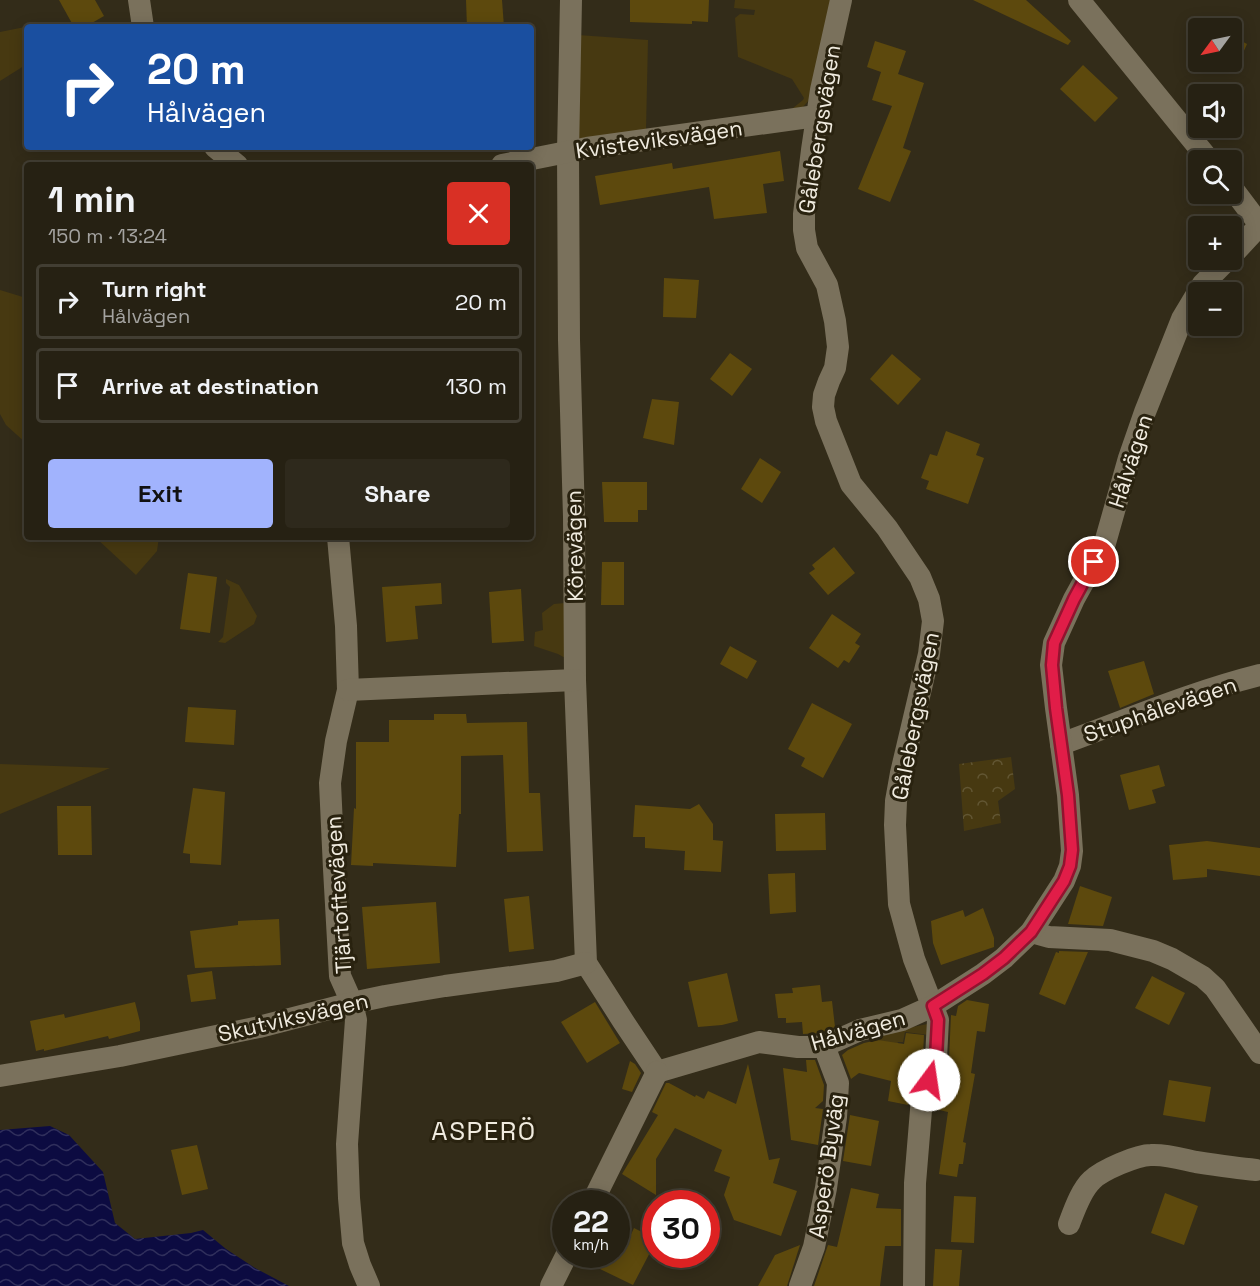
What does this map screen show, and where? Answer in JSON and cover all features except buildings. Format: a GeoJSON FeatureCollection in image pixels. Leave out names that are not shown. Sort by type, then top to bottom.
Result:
{"type":"FeatureCollection","features":[{"type":"Feature","properties":{"kind":"street"},"geometry":{"type":"LineString","coordinates":[[139,0],[143,24]]}},
{"type":"Feature","properties":{"kind":"street","name":"Körevägen"},"geometry":{"type":"LineString","coordinates":[[571,0],[568,152],[569,340],[574,517],[575,680],[586,963]]}},
{"type":"Feature","properties":{"kind":"street","name":"Gålebergsvägen"},"geometry":{"type":"LineString","coordinates":[[841,0],[820,90],[804,214],[807,248],[827,285],[838,347],[835,368],[824,395],[823,407],[826,421],[851,484],[887,528],[920,577],[929,599],[933,621],[929,654],[901,773],[895,825],[899,904],[914,959],[938,1020],[936,1058],[922,1098],[915,1183],[914,1286]]}},
{"type":"Feature","properties":{"kind":"street"},"geometry":{"type":"LineString","coordinates":[[1079,0],[1201,150]]}},
{"type":"Feature","properties":{"kind":"street","name":"Kvisteviksvägen"},"geometry":{"type":"LineString","coordinates":[[517,162],[568,152],[816,116]]}},
{"type":"Feature","properties":{"kind":"street"},"geometry":{"type":"LineString","coordinates":[[219,150],[233,162]]}},
{"type":"Feature","properties":{"kind":"street"},"geometry":{"type":"LineString","coordinates":[[1242,201],[1260,225],[1242,244]]}},
{"type":"Feature","properties":{"kind":"street","name":"Hålvägen"},"geometry":{"type":"LineString","coordinates":[[657,1072],[759,1042],[798,1047],[824,1046],[860,1030],[902,1020],[933,1006],[983,974],[1031,932],[1064,881],[1070,866],[1072,850],[1068,795],[1052,665],[1054,643],[1074,599],[1105,543],[1132,449],[1182,319],[1203,284],[1217,270]]}},
{"type":"Feature","properties":{"kind":"street","name":"Tjärtoftevägen"},"geometry":{"type":"LineString","coordinates":[[338,540],[346,626],[348,690],[336,741],[330,783],[333,869],[340,976],[352,1003],[356,1020],[347,1144],[349,1198],[353,1243],[369,1286]]}},
{"type":"Feature","properties":{"kind":"street","name":"Stuphålevägen"},"geometry":{"type":"LineString","coordinates":[[1061,744],[1168,703],[1260,675]]}},
{"type":"Feature","properties":{"kind":"street"},"geometry":{"type":"LineString","coordinates":[[348,690],[575,680]]}},
{"type":"Feature","properties":{"kind":"street"},"geometry":{"type":"LineString","coordinates":[[1031,932],[1048,937],[1110,940],[1172,958],[1203,977],[1215,988],[1260,1053]]}},
{"type":"Feature","properties":{"kind":"street"},"geometry":{"type":"LineString","coordinates":[[586,963],[657,1072],[598,1190]]}},
{"type":"Feature","properties":{"kind":"street","name":"Skutviksvägen"},"geometry":{"type":"LineString","coordinates":[[0,1076],[132,1053],[259,1027],[352,1003],[445,986],[556,971],[586,963]]}},
{"type":"Feature","properties":{"kind":"street","name":"Asperö Byväg"},"geometry":{"type":"LineString","coordinates":[[800,1286],[814,1247],[826,1188],[836,1118],[838,1083],[824,1046]]}},
{"type":"Feature","properties":{"kind":"street"},"geometry":{"type":"LineString","coordinates":[[1069,1224],[1076,1206],[1092,1180],[1116,1165],[1136,1158],[1150,1155],[1164,1156],[1258,1172]]}},
{"type":"Feature","properties":{"kind":"street"},"geometry":{"type":"LineString","coordinates":[[551,1286],[560,1268]]}},
{"type":"Feature","properties":{"kind":"green space"},"geometry":{"type":"Polygon","coordinates":[[[735,0],[834,0],[810,99],[802,108],[788,112],[804,98],[792,79],[738,57],[735,18],[740,14],[754,15],[755,10],[734,8],[735,0]]]}},
{"type":"Feature","properties":{"kind":"green space"},"geometry":{"type":"Polygon","coordinates":[[[24,27],[24,66],[0,81],[0,32],[24,27]]]}},
{"type":"Feature","properties":{"kind":"green space"},"geometry":{"type":"Polygon","coordinates":[[[578,35],[648,40],[646,129],[599,142],[577,138],[578,35]]]}},
{"type":"Feature","properties":{"kind":"green space"},"geometry":{"type":"Polygon","coordinates":[[[0,290],[23,297],[24,441],[6,425],[0,414],[0,290]]]}},
{"type":"Feature","properties":{"kind":"green space"},"geometry":{"type":"Polygon","coordinates":[[[98,540],[159,540],[157,551],[136,575],[98,540]]]}},
{"type":"Feature","properties":{"kind":"green space"},"geometry":{"type":"Polygon","coordinates":[[[226,579],[239,585],[257,616],[254,624],[225,643],[218,642],[223,637],[230,587],[226,579]]]}},
{"type":"Feature","properties":{"kind":"green space"},"geometry":{"type":"Polygon","coordinates":[[[565,603],[567,659],[534,646],[535,632],[543,630],[542,613],[554,604],[565,603]]]}},
{"type":"Feature","properties":{"kind":"green space"},"geometry":{"type":"Polygon","coordinates":[[[1011,757],[1015,789],[998,801],[1001,823],[964,831],[959,764],[1011,757]]]}},
{"type":"Feature","properties":{"kind":"green space"},"geometry":{"type":"Polygon","coordinates":[[[0,764],[110,768],[0,814],[0,764]]]}},
{"type":"Feature","properties":{"kind":"green space"},"geometry":{"type":"Polygon","coordinates":[[[932,1023],[929,1035],[905,1032],[903,1042],[898,1042],[897,1045],[882,1043],[875,1035],[932,1023]]]}},
{"type":"Feature","properties":{"kind":"water"},"geometry":{"type":"Polygon","coordinates":[[[50,1126],[69,1135],[103,1172],[115,1223],[135,1239],[203,1230],[255,1268],[289,1286],[0,1286],[0,1130],[50,1126]]]}},
{"type":"Feature","properties":{"kind":"district","name":"ASPERÖ"},"geometry":{"type":"Point","coordinates":[484,1131]}},
{"type":"Feature","properties":{"kind":"route"},"geometry":{"type":"LineString","coordinates":[[929,1080],[936,1058],[938,1020],[933,1006],[983,974],[1031,932],[1064,881],[1070,866],[1072,850],[1068,795],[1052,665],[1054,643],[1094,562]]}}]}
